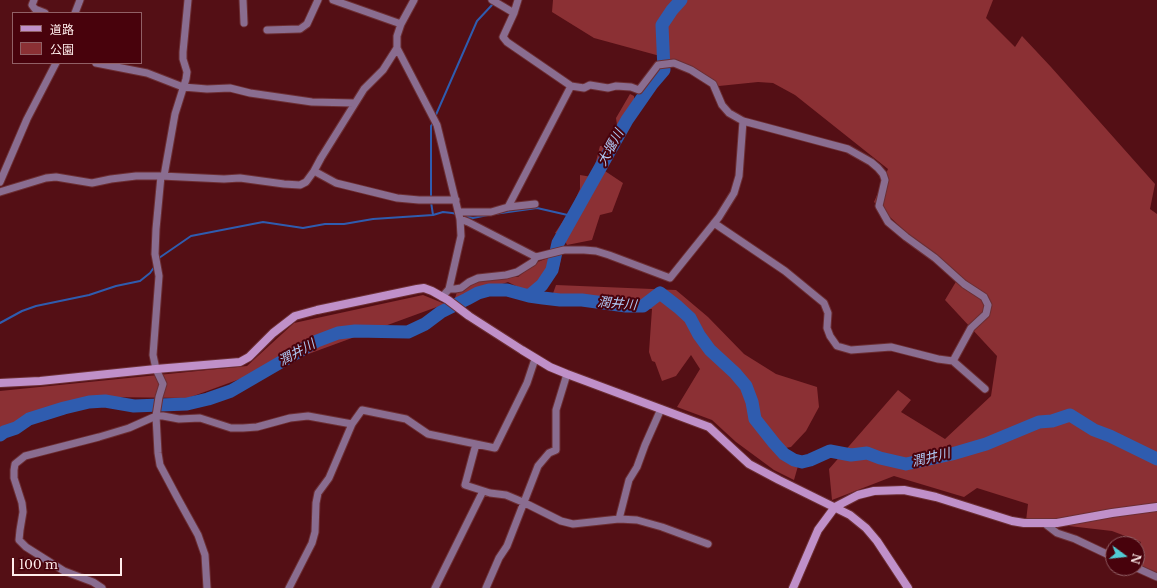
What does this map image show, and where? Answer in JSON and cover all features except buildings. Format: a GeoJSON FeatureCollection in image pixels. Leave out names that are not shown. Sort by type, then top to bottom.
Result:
{"type":"FeatureCollection","features":[{"type":"Feature","properties":{"kind":"street"},"geometry":{"type":"LineString","coordinates":[[34,0],[32,5],[35,9],[42,12]]}},
{"type":"Feature","properties":{"kind":"street"},"geometry":{"type":"LineString","coordinates":[[75,12],[80,0]]}},
{"type":"Feature","properties":{"kind":"street"},"geometry":{"type":"LineString","coordinates":[[188,0],[183,52],[186,72],[175,114],[163,176],[156,229],[155,254],[159,276],[153,355],[156,369],[163,384],[159,397],[157,414],[160,466],[198,535],[204,555],[207,588]]}},
{"type":"Feature","properties":{"kind":"street"},"geometry":{"type":"LineString","coordinates":[[243,0],[244,22]]}},
{"type":"Feature","properties":{"kind":"street"},"geometry":{"type":"LineString","coordinates":[[268,30],[300,29],[307,24],[318,0]]}},
{"type":"Feature","properties":{"kind":"street"},"geometry":{"type":"LineString","coordinates":[[334,0],[401,24]]}},
{"type":"Feature","properties":{"kind":"street"},"geometry":{"type":"LineString","coordinates":[[414,0],[401,24],[397,36],[397,48],[438,125],[459,216],[461,236],[445,299]]}},
{"type":"Feature","properties":{"kind":"street"},"geometry":{"type":"LineString","coordinates":[[492,0],[514,13]]}},
{"type":"Feature","properties":{"kind":"street"},"geometry":{"type":"LineString","coordinates":[[518,0],[503,37],[507,42],[571,86],[584,88],[590,85],[608,88],[616,86],[631,87],[639,90],[658,65],[674,63],[692,70],[713,84],[722,105],[729,113],[743,121],[848,149],[871,162],[883,174],[885,180],[879,206],[888,222],[935,258],[964,284],[984,297],[988,305],[986,314],[971,328],[953,361]]}},
{"type":"Feature","properties":{"kind":"street"},"geometry":{"type":"LineString","coordinates":[[0,192],[46,178],[56,177],[92,183],[130,177],[163,176],[224,179],[240,178],[300,186],[306,182],[314,171],[354,103],[364,89],[383,70],[397,48]]}},
{"type":"Feature","properties":{"kind":"street"},"geometry":{"type":"LineString","coordinates":[[0,182],[27,119],[55,64]]}},
{"type":"Feature","properties":{"kind":"street"},"geometry":{"type":"LineString","coordinates":[[101,64],[147,73],[183,87],[207,89],[230,88],[250,93],[312,102],[354,103]]}},
{"type":"Feature","properties":{"kind":"street"},"geometry":{"type":"LineString","coordinates":[[508,207],[571,86]]}},
{"type":"Feature","properties":{"kind":"street"},"geometry":{"type":"LineString","coordinates":[[459,216],[536,257],[564,250],[596,251],[670,278],[714,224],[734,193],[739,176],[743,121]]}},
{"type":"Feature","properties":{"kind":"street"},"geometry":{"type":"LineString","coordinates":[[314,171],[336,184],[397,198],[456,200]]}},
{"type":"Feature","properties":{"kind":"street"},"geometry":{"type":"LineString","coordinates":[[459,216],[491,212],[508,207],[535,204]]}},
{"type":"Feature","properties":{"kind":"street"},"geometry":{"type":"LineString","coordinates":[[714,224],[785,272],[824,303],[828,313],[828,328],[830,336],[837,346],[851,350],[891,347],[938,359],[953,361],[984,389]]}},
{"type":"Feature","properties":{"kind":"street"},"geometry":{"type":"LineString","coordinates":[[449,288],[461,288],[478,278],[506,275],[517,272],[533,262],[536,257]]}},
{"type":"Feature","properties":{"kind":"street"},"geometry":{"type":"LineString","coordinates":[[0,383],[40,381],[240,362],[249,358],[273,333],[295,316],[417,288],[424,288],[445,299],[535,359],[567,374],[709,427],[750,464],[850,515],[866,528],[877,541],[908,588]]}},
{"type":"Feature","properties":{"kind":"street"},"geometry":{"type":"LineString","coordinates":[[289,588],[312,543],[315,532],[316,503],[318,493],[328,478],[352,424],[362,410],[406,420],[428,434],[495,448],[527,383],[535,359]]}},
{"type":"Feature","properties":{"kind":"street"},"geometry":{"type":"LineString","coordinates":[[486,588],[499,558],[507,546],[525,503],[538,466],[549,453],[556,450],[556,410],[567,374]]}},
{"type":"Feature","properties":{"kind":"street"},"geometry":{"type":"LineString","coordinates":[[619,519],[629,480],[637,467],[661,409]]}},
{"type":"Feature","properties":{"kind":"street"},"geometry":{"type":"LineString","coordinates":[[102,588],[94,582],[64,571],[26,547],[19,540],[23,508],[14,478],[14,470],[15,464],[25,456],[129,428],[157,414],[179,419],[200,418],[231,428],[257,427],[290,418],[308,416],[352,424]]}},
{"type":"Feature","properties":{"kind":"street"},"geometry":{"type":"LineString","coordinates":[[476,444],[465,485],[483,491],[506,495],[561,521],[573,524],[619,519],[637,520],[662,527],[708,544]]}},
{"type":"Feature","properties":{"kind":"street"},"geometry":{"type":"LineString","coordinates":[[794,588],[818,530],[835,507],[858,495],[869,492],[904,490],[936,497],[1012,521],[1024,523],[1057,523],[1157,507]]}},
{"type":"Feature","properties":{"kind":"street"},"geometry":{"type":"LineString","coordinates":[[435,588],[483,491]]}},
{"type":"Feature","properties":{"kind":"street"},"geometry":{"type":"LineString","coordinates":[[1044,523],[1057,533],[1075,539],[1105,553]]}},
{"type":"Feature","properties":{"kind":"street"},"geometry":{"type":"LineString","coordinates":[[1145,572],[1157,577]]}},
{"type":"Feature","properties":{"kind":"green space"},"geometry":{"type":"Polygon","coordinates":[[[553,0],[993,0],[986,18],[1015,47],[1022,36],[1155,184],[1150,209],[1157,214],[1157,574],[1145,569],[1145,536],[1125,536],[1112,531],[1026,521],[1028,504],[977,488],[964,497],[894,476],[832,500],[829,469],[898,390],[911,400],[901,412],[945,439],[991,396],[997,356],[945,300],[957,280],[874,202],[888,169],[795,95],[773,83],[758,82],[719,86],[666,60],[664,39],[660,56],[594,38],[552,12],[553,0]]]}},
{"type":"Feature","properties":{"kind":"green space"},"geometry":{"type":"Polygon","coordinates":[[[630,94],[634,96],[634,114],[605,171],[623,183],[612,212],[600,215],[592,240],[567,245],[563,237],[555,233],[571,209],[580,189],[580,175],[592,177],[600,146],[606,146],[617,125],[616,118],[630,94]]]}},
{"type":"Feature","properties":{"kind":"green space"},"geometry":{"type":"Polygon","coordinates":[[[556,255],[561,259],[559,267],[548,286],[538,294],[524,290],[508,282],[454,301],[457,292],[466,284],[491,277],[518,277],[535,263],[556,255]]]}},
{"type":"Feature","properties":{"kind":"green space"},"geometry":{"type":"Polygon","coordinates":[[[556,285],[676,290],[708,317],[744,354],[776,374],[817,387],[819,407],[806,431],[791,447],[779,449],[798,466],[794,480],[774,470],[736,442],[712,420],[677,407],[700,369],[691,355],[676,376],[662,381],[655,362],[652,361],[649,352],[652,309],[606,308],[551,299],[556,285]]]}},
{"type":"Feature","properties":{"kind":"green space"},"geometry":{"type":"Polygon","coordinates":[[[423,295],[445,304],[188,398],[107,397],[44,414],[0,431],[0,391],[247,366],[294,323],[423,295]]]}},
{"type":"Feature","properties":{"kind":"waterway","name":"大堰川"},"geometry":{"type":"LineString","coordinates":[[529,296],[542,285],[552,270],[558,243],[627,120],[652,84],[664,70],[662,25],[681,0]]}},
{"type":"Feature","properties":{"kind":"waterway"},"geometry":{"type":"LineString","coordinates":[[435,117],[477,21],[492,5]]}},
{"type":"Feature","properties":{"kind":"waterway"},"geometry":{"type":"LineString","coordinates":[[431,198],[431,126],[433,123]]}},
{"type":"Feature","properties":{"kind":"waterway"},"geometry":{"type":"LineString","coordinates":[[431,202],[433,215]]}},
{"type":"Feature","properties":{"kind":"waterway"},"geometry":{"type":"LineString","coordinates":[[494,214],[537,208],[572,216]]}},
{"type":"Feature","properties":{"kind":"waterway"},"geometry":{"type":"LineString","coordinates":[[158,260],[191,236],[263,222],[303,228],[325,224],[344,224],[373,219],[433,215],[443,212],[457,214]]}},
{"type":"Feature","properties":{"kind":"waterway"},"geometry":{"type":"LineString","coordinates":[[461,215],[473,218],[488,215]]}},
{"type":"Feature","properties":{"kind":"waterway"},"geometry":{"type":"LineString","coordinates":[[0,323],[22,311],[36,306],[89,295],[116,286],[140,281],[150,273],[155,266]]}},
{"type":"Feature","properties":{"kind":"waterway","name":"潤井川"},"geometry":{"type":"LineString","coordinates":[[0,435],[16,428],[29,419],[89,402],[105,401],[134,406],[187,404],[208,399],[231,391],[317,341],[338,333],[355,331],[408,332],[425,324],[441,312],[478,293],[489,290],[507,290],[543,298],[582,300],[626,306],[643,306],[660,293],[690,318],[699,335],[710,350],[735,373],[746,386],[752,402],[755,419],[784,454],[794,460],[802,462],[830,451],[851,455],[867,453],[880,458],[906,464],[952,454],[986,444],[1039,422],[1052,421],[1070,415],[1094,430],[1110,436],[1157,459]]}}]}
